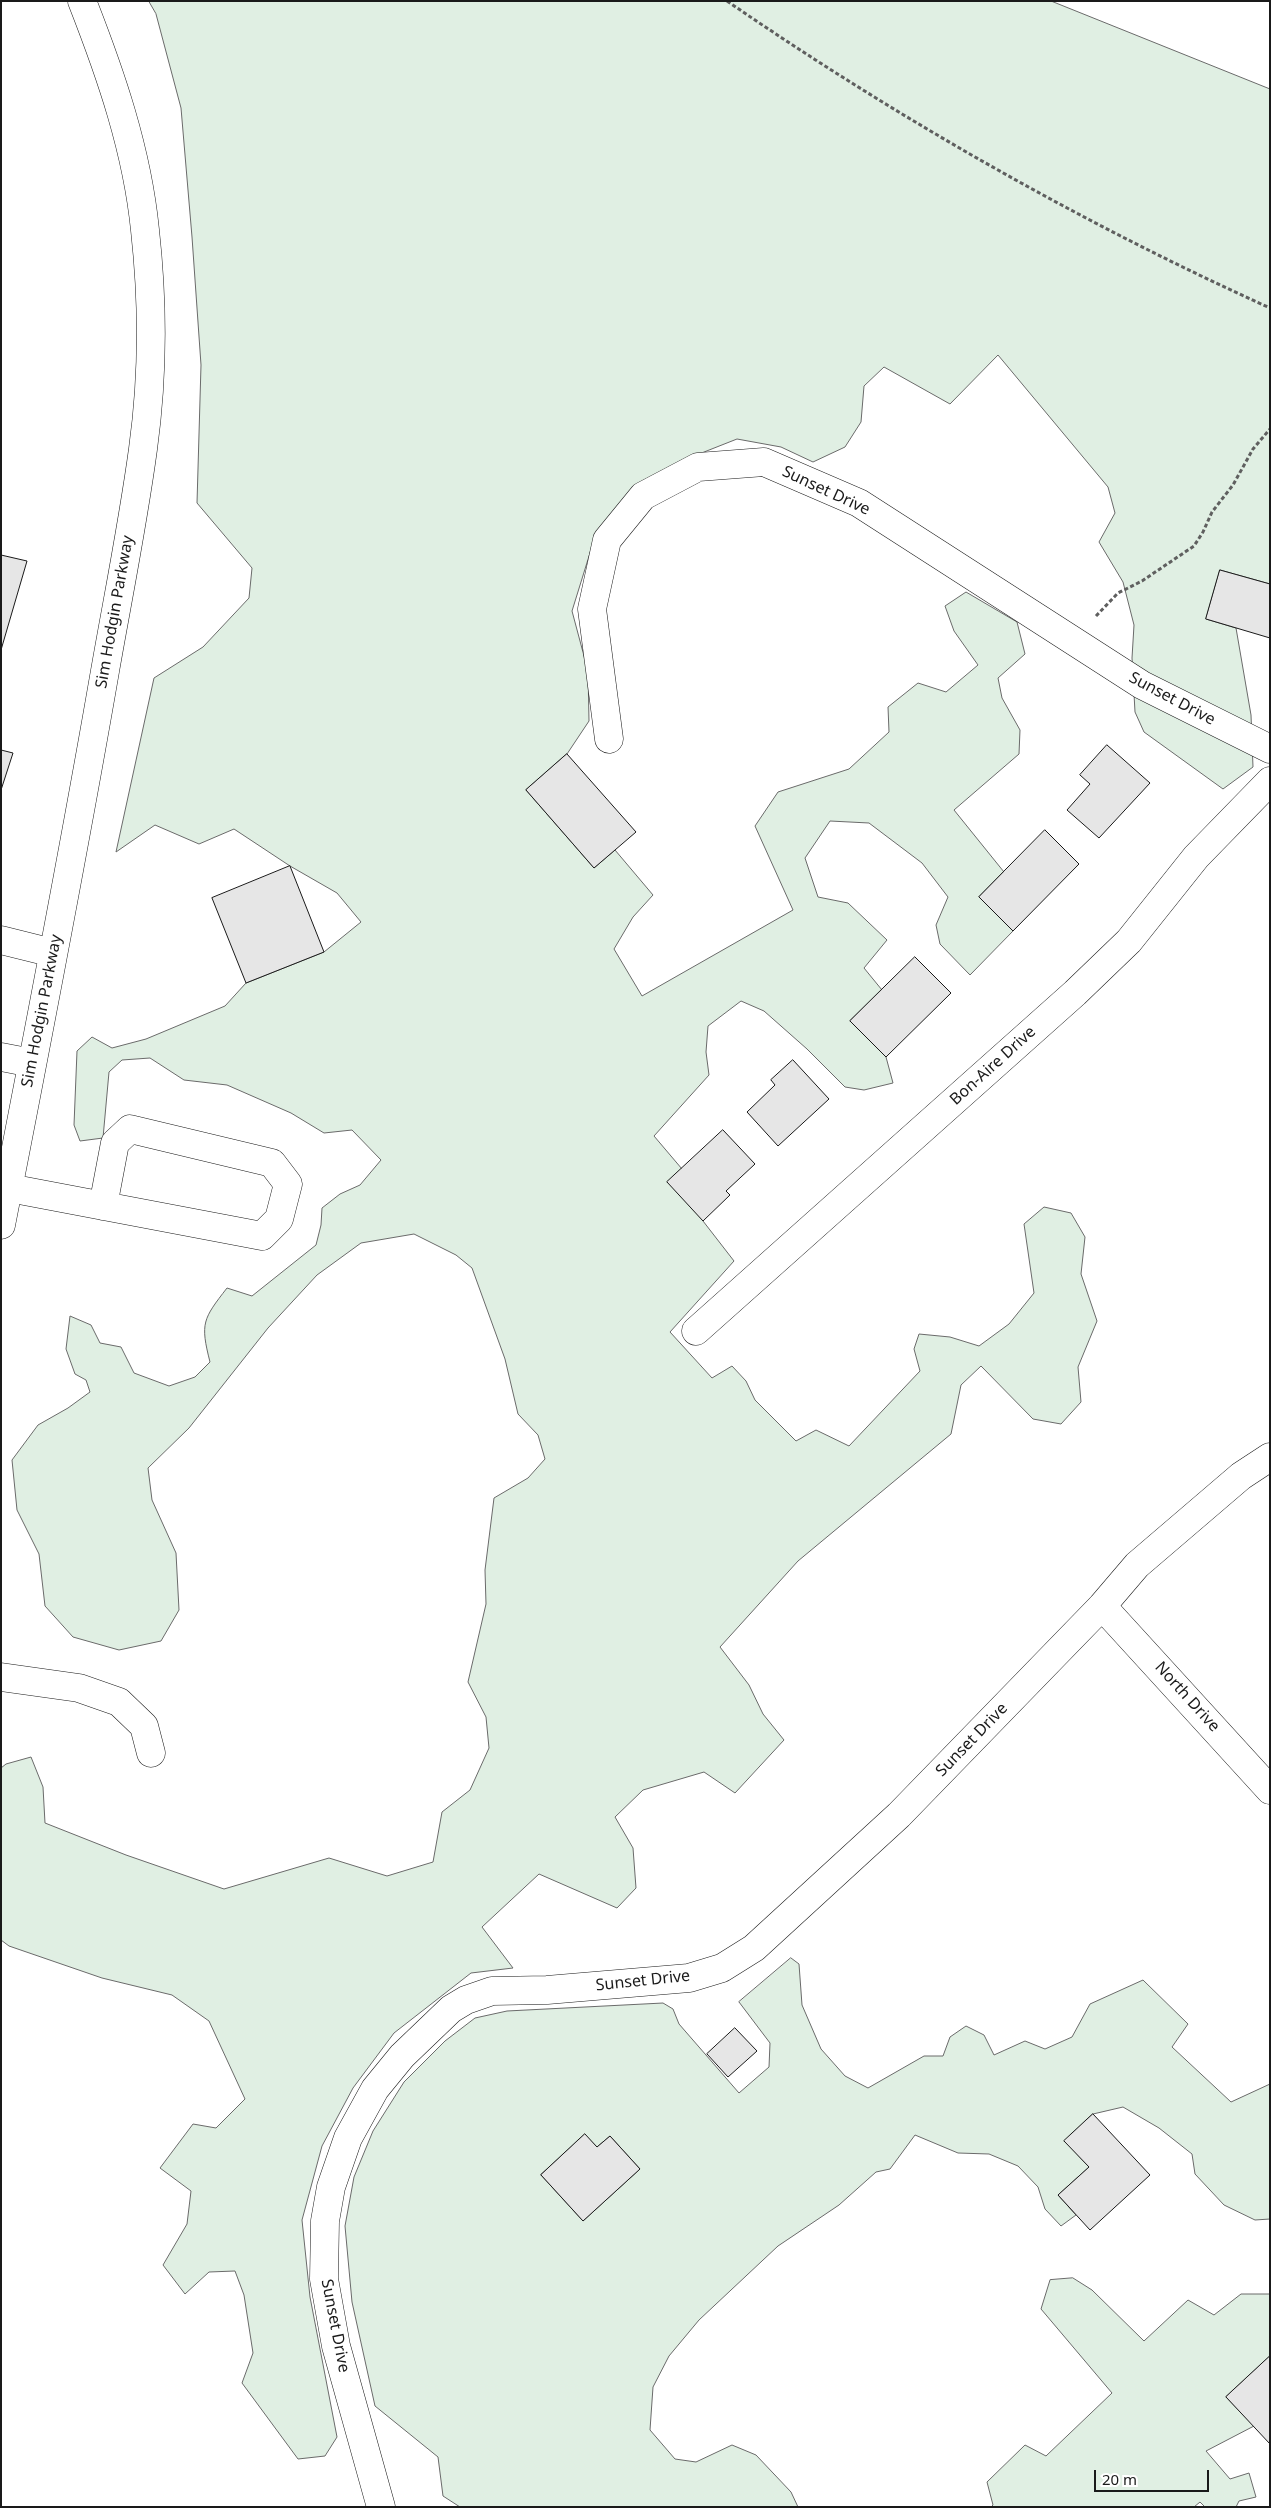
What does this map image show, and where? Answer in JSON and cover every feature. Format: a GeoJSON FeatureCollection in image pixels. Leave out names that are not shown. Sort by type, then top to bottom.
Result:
{"type":"FeatureCollection","features":[{"type":"Feature","properties":{"kind":"street","name":"Sim Hodgin Parkway"},"geometry":{"type":"LineString","coordinates":[[1,1225],[81,812],[141,465],[147,412],[151,340],[148,267],[139,186],[123,118],[105,59],[82,1]]}},
{"type":"Feature","properties":{"kind":"street","name":"Sunset Drive"},"geometry":{"type":"LineString","coordinates":[[609,739],[592,609],[607,540],[643,496],[698,467],[764,462],[859,503],[1142,685],[1270,750]]}},
{"type":"Feature","properties":{"kind":"street","name":"Bon-Aire Drive"},"geometry":{"type":"LineString","coordinates":[[696,1331],[1075,994],[1129,941],[1196,857],[1270,781]]}},
{"type":"Feature","properties":{"kind":"street"},"geometry":{"type":"LineString","coordinates":[[1,940],[53,952]]}},
{"type":"Feature","properties":{"kind":"street"},"geometry":{"type":"LineString","coordinates":[[1,1057],[32,1063]]}},
{"type":"Feature","properties":{"kind":"street"},"geometry":{"type":"LineString","coordinates":[[8,1188],[103,1206],[262,1236],[280,1219],[288,1184],[272,1163],[130,1129],[115,1143],[103,1206]]}},
{"type":"Feature","properties":{"kind":"street","name":"Sunset Drive"},"geometry":{"type":"LineString","coordinates":[[381,2507],[336,2346],[324,2279],[324,2221],[331,2187],[348,2138],[375,2089],[402,2056],[451,2009],[466,2000],[492,1991],[547,1990],[689,1978],[722,1968],[754,1948],[898,1815],[1102,1606],[1137,1565],[1241,1476],[1270,1457]]}},
{"type":"Feature","properties":{"kind":"street","name":"North Drive"},"geometry":{"type":"LineString","coordinates":[[1102,1606],[1270,1790]]}},
{"type":"Feature","properties":{"kind":"street"},"geometry":{"type":"LineString","coordinates":[[1,1677],[79,1688],[119,1702],[144,1726],[151,1753]]}},
{"type":"Feature","properties":{"kind":"path"},"geometry":{"type":"LineString","coordinates":[[727,1],[833,72],[982,162],[1104,228],[1270,308]]}},
{"type":"Feature","properties":{"kind":"path"},"geometry":{"type":"LineString","coordinates":[[1074,642],[1104,606],[1118,593],[1142,581],[1194,546],[1212,512],[1233,485],[1252,449],[1270,429]]}},
{"type":"Feature","properties":{"kind":"green space"},"geometry":{"type":"Polygon","coordinates":[[[149,1],[1051,1],[1270,89],[1270,584],[1220,570],[1206,619],[1236,628],[1251,715],[1253,767],[1223,789],[1144,732],[1135,712],[1132,658],[1134,625],[1123,582],[1099,542],[1115,513],[1108,487],[998,355],[950,404],[884,367],[864,386],[861,422],[845,447],[813,462],[781,447],[737,439],[699,454],[594,540],[572,611],[588,671],[589,721],[567,754],[526,790],[594,868],[615,850],[653,895],[633,917],[614,949],[642,996],[793,910],[755,826],[778,792],[849,769],[889,732],[888,707],[918,683],[946,692],[978,665],[954,631],[945,606],[966,592],[1017,622],[1025,654],[998,678],[1002,698],[1020,730],[1019,754],[954,810],[1004,872],[979,897],[1013,931],[970,975],[940,944],[936,925],[948,897],[922,863],[869,823],[830,821],[805,858],[818,897],[848,903],[887,940],[864,968],[882,990],[850,1021],[886,1057],[893,1083],[864,1090],[845,1087],[807,1049],[764,1011],[741,1001],[708,1026],[706,1052],[709,1075],[654,1136],[682,1169],[703,1221],[734,1261],[670,1332],[712,1378],[732,1366],[746,1381],[755,1400],[796,1441],[816,1430],[849,1446],[920,1371],[914,1349],[919,1334],[950,1337],[979,1346],[1009,1324],[1034,1293],[1024,1224],[1044,1207],[1071,1213],[1085,1237],[1081,1274],[1097,1321],[1078,1367],[1081,1402],[1061,1424],[1033,1419],[981,1366],[961,1385],[951,1434],[798,1561],[720,1647],[749,1685],[763,1714],[784,1740],[735,1793],[704,1772],[643,1790],[615,1817],[633,1848],[636,1888],[617,1908],[539,1874],[482,1927],[513,1968],[471,1973],[394,2033],[353,2088],[322,2146],[302,2220],[310,2297],[337,2437],[325,2456],[298,2459],[242,2383],[253,2353],[244,2295],[235,2271],[209,2272],[185,2294],[163,2265],[187,2224],[191,2191],[160,2168],[193,2124],[216,2128],[245,2099],[209,2021],[172,1995],[102,1978],[9,1946],[1,1940],[1,1768],[6,1764],[31,1757],[43,1787],[45,1823],[126,1855],[224,1889],[329,1858],[387,1876],[433,1862],[442,1812],[470,1790],[489,1748],[486,1717],[468,1682],[486,1604],[485,1570],[494,1498],[528,1478],[545,1459],[538,1435],[518,1414],[505,1359],[472,1268],[456,1255],[414,1234],[361,1243],[317,1275],[268,1328],[189,1428],[148,1468],[152,1500],[176,1553],[179,1610],[161,1641],[119,1650],[73,1637],[45,1606],[39,1554],[17,1510],[12,1460],[38,1425],[68,1408],[90,1392],[86,1380],[75,1374],[66,1349],[70,1316],[91,1325],[100,1343],[121,1347],[134,1373],[169,1386],[195,1377],[210,1362],[205,1338],[206,1322],[208,1315],[227,1288],[252,1296],[316,1245],[321,1225],[322,1208],[340,1194],[360,1185],[381,1160],[352,1130],[324,1133],[291,1113],[227,1085],[184,1080],[150,1058],[122,1060],[109,1072],[103,1138],[80,1141],[74,1125],[77,1051],[92,1037],[112,1048],[146,1039],[225,1006],[246,983],[324,952],[361,922],[337,893],[290,866],[234,829],[199,844],[155,825],[116,852],[154,678],[203,647],[249,598],[252,568],[197,503],[201,365],[181,108],[156,14],[149,1]]]}},
{"type":"Feature","properties":{"kind":"green space"},"geometry":{"type":"Polygon","coordinates":[[[791,1958],[799,1964],[802,2005],[821,2049],[845,2076],[868,2088],[924,2056],[943,2056],[950,2037],[966,2026],[984,2035],[994,2055],[1025,2041],[1045,2049],[1072,2037],[1090,2004],[1143,1980],[1188,2024],[1172,2047],[1231,2102],[1270,2084],[1270,2219],[1255,2220],[1224,2205],[1195,2174],[1192,2154],[1159,2128],[1123,2107],[1093,2114],[1065,2141],[1089,2167],[1058,2195],[1076,2215],[1061,2226],[1045,2209],[1038,2187],[1018,2166],[989,2154],[958,2153],[915,2135],[890,2169],[876,2172],[839,2205],[778,2246],[699,2320],[669,2356],[653,2387],[650,2430],[675,2459],[696,2462],[732,2445],[756,2455],[791,2492],[798,2507],[460,2507],[443,2496],[438,2457],[375,2406],[352,2302],[345,2226],[354,2177],[373,2131],[404,2082],[445,2041],[475,2018],[507,2011],[663,2003],[673,2009],[679,2024],[739,2093],[769,2067],[770,2043],[739,2002],[791,1958]],[[585,2135],[541,2175],[583,2221],[640,2169],[610,2136],[597,2147],[585,2135]]]}},
{"type":"Feature","properties":{"kind":"green space"},"geometry":{"type":"Polygon","coordinates":[[[1073,2278],[1092,2290],[1144,2341],[1188,2300],[1214,2315],[1241,2294],[1270,2294],[1270,2356],[1226,2397],[1254,2426],[1206,2451],[1230,2479],[1249,2473],[1256,2497],[1239,2501],[1236,2507],[1205,2507],[1200,2502],[1194,2507],[991,2507],[993,2505],[987,2482],[1025,2445],[1046,2456],[1112,2393],[1041,2309],[1050,2280],[1073,2278]]]}},
{"type":"Feature","properties":{"kind":"building"},"geometry":{"type":"Polygon","coordinates":[[[1,555],[27,561],[1,650],[1,555]]]}},
{"type":"Feature","properties":{"kind":"building"},"geometry":{"type":"Polygon","coordinates":[[[1220,570],[1270,584],[1270,638],[1206,619],[1220,570]]]}},
{"type":"Feature","properties":{"kind":"building"},"geometry":{"type":"Polygon","coordinates":[[[1107,745],[1150,783],[1099,838],[1067,810],[1090,784],[1080,775],[1107,745]]]}},
{"type":"Feature","properties":{"kind":"building"},"geometry":{"type":"Polygon","coordinates":[[[1,750],[13,753],[1,790],[1,750]]]}},
{"type":"Feature","properties":{"kind":"building"},"geometry":{"type":"Polygon","coordinates":[[[567,754],[636,832],[594,868],[526,790],[567,754]]]}},
{"type":"Feature","properties":{"kind":"building"},"geometry":{"type":"Polygon","coordinates":[[[1045,830],[1079,864],[1013,931],[979,897],[1045,830]]]}},
{"type":"Feature","properties":{"kind":"building"},"geometry":{"type":"Polygon","coordinates":[[[290,866],[324,952],[246,983],[212,898],[290,866]]]}},
{"type":"Feature","properties":{"kind":"building"},"geometry":{"type":"Polygon","coordinates":[[[915,957],[951,993],[886,1057],[850,1021],[915,957]]]}},
{"type":"Feature","properties":{"kind":"building"},"geometry":{"type":"Polygon","coordinates":[[[793,1060],[829,1099],[778,1146],[747,1112],[775,1085],[771,1080],[793,1060]]]}},
{"type":"Feature","properties":{"kind":"building"},"geometry":{"type":"Polygon","coordinates":[[[723,1130],[755,1164],[726,1191],[730,1195],[703,1221],[667,1182],[723,1130]]]}},
{"type":"Feature","properties":{"kind":"building"},"geometry":{"type":"Polygon","coordinates":[[[735,2028],[757,2051],[728,2077],[707,2054],[735,2028]]]}},
{"type":"Feature","properties":{"kind":"building"},"geometry":{"type":"Polygon","coordinates":[[[1093,2114],[1150,2175],[1090,2230],[1058,2195],[1089,2167],[1064,2141],[1093,2114]]]}},
{"type":"Feature","properties":{"kind":"building"},"geometry":{"type":"Polygon","coordinates":[[[585,2134],[597,2147],[610,2136],[640,2169],[583,2221],[541,2175],[585,2134]]]}},
{"type":"Feature","properties":{"kind":"building"},"geometry":{"type":"Polygon","coordinates":[[[1270,2356],[1270,2444],[1226,2397],[1270,2356]]]}}]}
